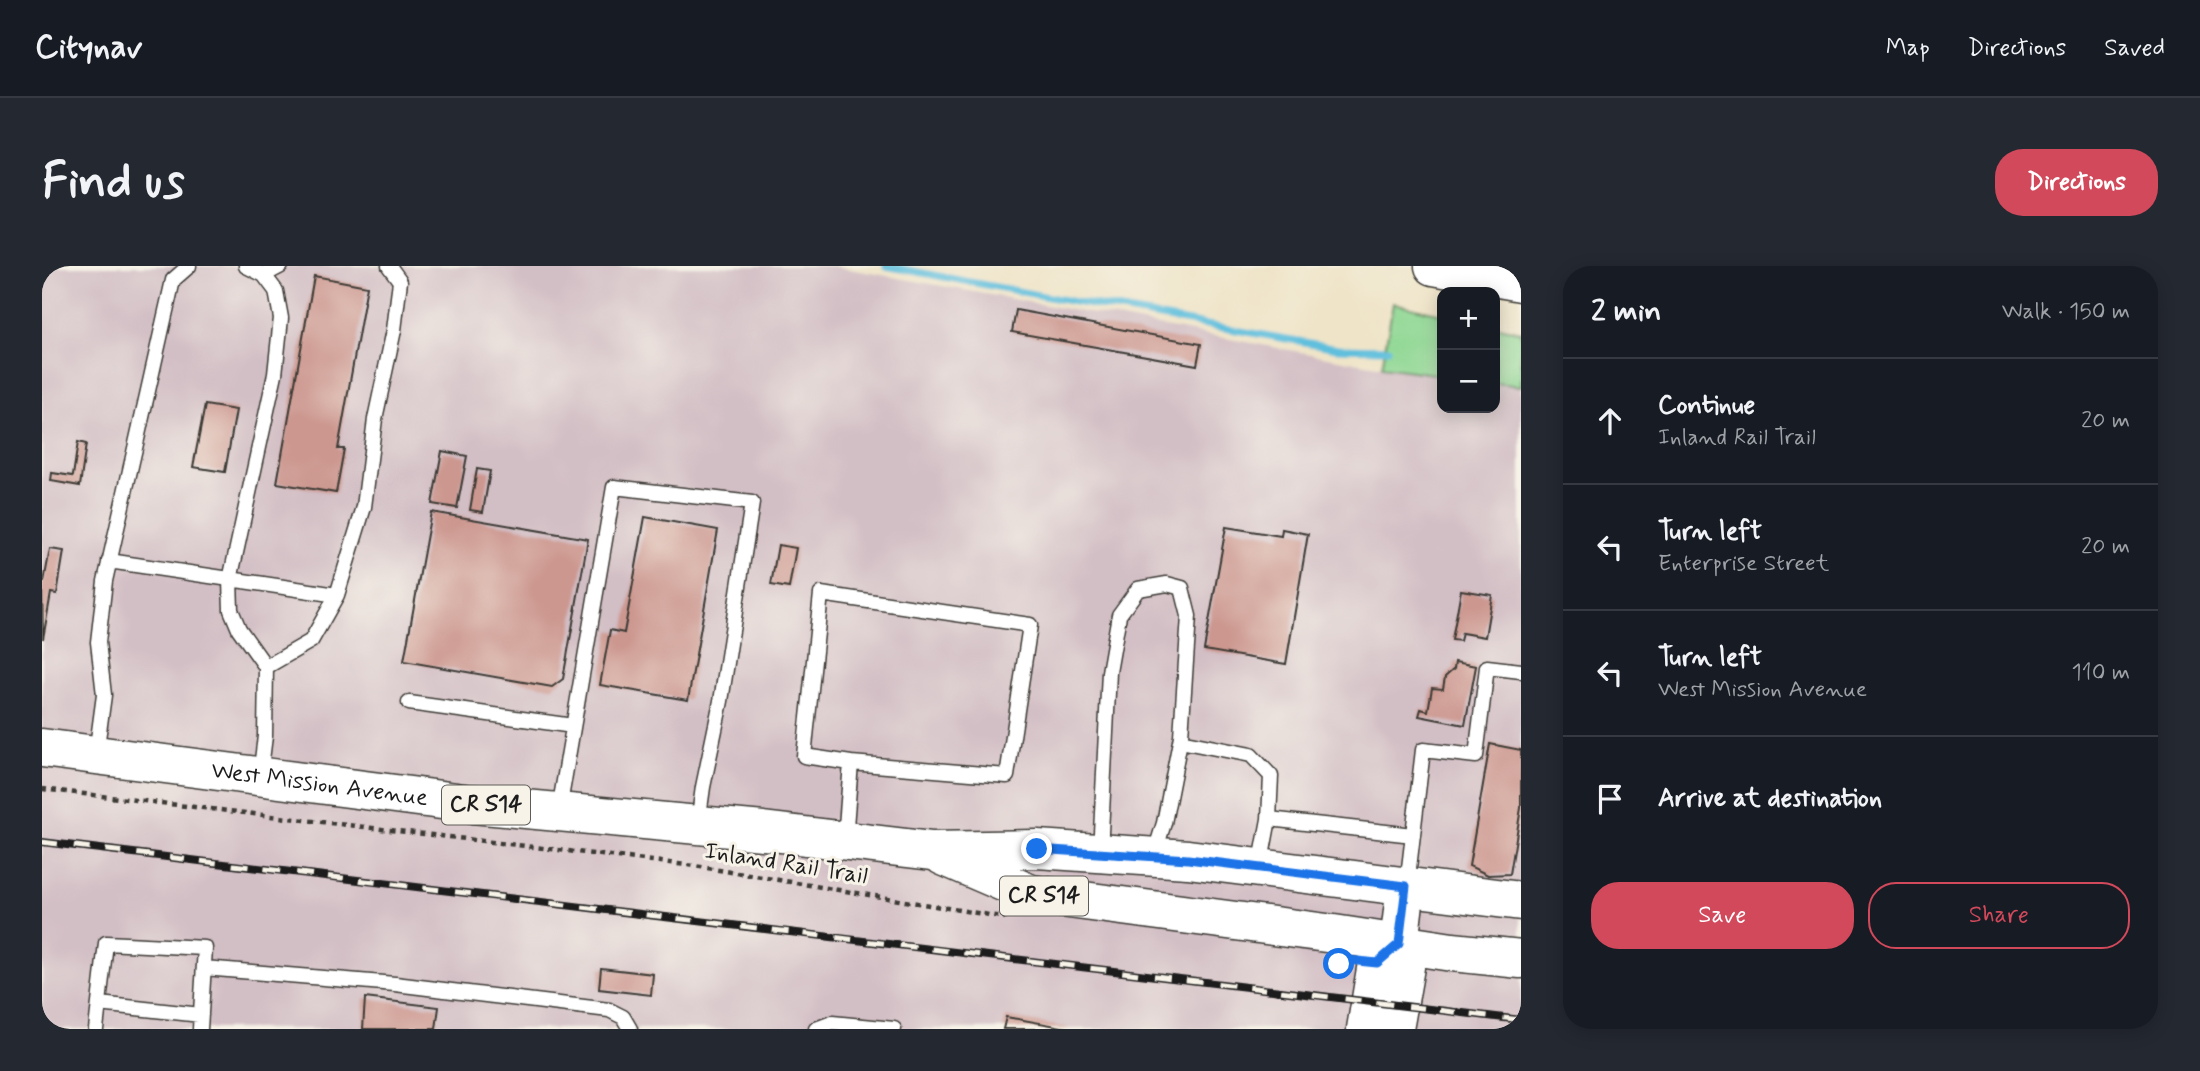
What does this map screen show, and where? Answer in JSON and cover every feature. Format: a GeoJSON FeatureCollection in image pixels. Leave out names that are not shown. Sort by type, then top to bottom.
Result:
{"type":"FeatureCollection","features":[{"type":"Feature","properties":{"kind":"main road"},"geometry":{"type":"LineString","coordinates":[[1434,266],[1521,282]]}},
{"type":"Feature","properties":{"kind":"main road","name":"West Mission Avenue"},"geometry":{"type":"LineString","coordinates":[[42,748],[472,804],[932,851],[1037,849],[1154,856],[1521,901]]}},
{"type":"Feature","properties":{"kind":"main road","name":"West Mission Avenue"},"geometry":{"type":"LineString","coordinates":[[932,851],[1031,894],[1521,959]]}},
{"type":"Feature","properties":{"kind":"main road"},"geometry":{"type":"LineString","coordinates":[[1394,1029],[1405,967],[1399,944],[1406,886]]}},
{"type":"Feature","properties":{"kind":"main road"},"geometry":{"type":"LineString","coordinates":[[1366,1029],[1377,963],[1399,944]]}},
{"type":"Feature","properties":{"kind":"lane"},"geometry":{"type":"LineString","coordinates":[[96,755],[104,695],[98,642],[109,561],[173,280],[189,266]]}},
{"type":"Feature","properties":{"kind":"lane"},"geometry":{"type":"LineString","coordinates":[[246,266],[264,275],[276,291],[281,318],[275,374],[230,580],[231,610],[239,629],[266,667],[265,736],[260,776]]}},
{"type":"Feature","properties":{"kind":"lane"},"geometry":{"type":"LineString","coordinates":[[264,275],[281,266]]}},
{"type":"Feature","properties":{"kind":"lane"},"geometry":{"type":"LineString","coordinates":[[266,667],[311,641],[337,595],[364,507],[375,419],[394,330],[400,281],[389,266]]}},
{"type":"Feature","properties":{"kind":"lane"},"geometry":{"type":"LineString","coordinates":[[559,812],[614,486],[752,503],[721,701],[698,825]]}},
{"type":"Feature","properties":{"kind":"lane"},"geometry":{"type":"LineString","coordinates":[[109,561],[337,595]]}},
{"type":"Feature","properties":{"kind":"lane"},"geometry":{"type":"LineString","coordinates":[[1100,853],[1109,672],[1119,615],[1138,589],[1167,584],[1182,588],[1189,616],[1180,741],[1164,823],[1154,856]]}},
{"type":"Feature","properties":{"kind":"lane"},"geometry":{"type":"LineString","coordinates":[[821,594],[1030,625],[1007,776],[851,763],[804,756],[821,594]]}},
{"type":"Feature","properties":{"kind":"lane"},"geometry":{"type":"LineString","coordinates":[[1406,886],[1423,750],[1476,756],[1487,667],[1521,671]]}},
{"type":"Feature","properties":{"kind":"lane"},"geometry":{"type":"LineString","coordinates":[[409,703],[573,726]]}},
{"type":"Feature","properties":{"kind":"lane"},"geometry":{"type":"LineString","coordinates":[[1180,741],[1251,755],[1271,776],[1269,819],[1260,868]]}},
{"type":"Feature","properties":{"kind":"lane"},"geometry":{"type":"LineString","coordinates":[[845,841],[851,763]]}},
{"type":"Feature","properties":{"kind":"lane"},"geometry":{"type":"LineString","coordinates":[[1269,819],[1413,835]]}},
{"type":"Feature","properties":{"kind":"lane"},"geometry":{"type":"LineString","coordinates":[[96,1029],[106,943],[205,948],[200,1022],[99,1004]]}},
{"type":"Feature","properties":{"kind":"lane"},"geometry":{"type":"LineString","coordinates":[[204,968],[395,984],[609,1010],[623,1017],[630,1029]]}},
{"type":"Feature","properties":{"kind":"lane"},"geometry":{"type":"LineString","coordinates":[[816,1029],[832,1023],[894,1029]]}},
{"type":"Feature","properties":{"kind":"path","name":"Inland Rail Trail"},"geometry":{"type":"LineString","coordinates":[[42,789],[695,866],[1017,920]]}},
{"type":"Feature","properties":{"kind":"shaded area"},"geometry":{"type":"Polygon","coordinates":[[[42,266],[833,266],[1382,367],[1437,374],[1437,413],[1500,413],[1500,384],[1521,387],[1521,1029],[42,1029],[42,266]]]}},
{"type":"Feature","properties":{"kind":"green space"},"geometry":{"type":"Polygon","coordinates":[[[1393,303],[1437,313],[1437,374],[1382,367],[1393,303]]]}},
{"type":"Feature","properties":{"kind":"green space"},"geometry":{"type":"Polygon","coordinates":[[[1500,327],[1521,332],[1521,386],[1500,384],[1500,327]]]}},
{"type":"Feature","properties":{"kind":"building"},"geometry":{"type":"Polygon","coordinates":[[[314,276],[367,286],[338,449],[344,449],[336,493],[277,483],[314,276]]]}},
{"type":"Feature","properties":{"kind":"building"},"geometry":{"type":"Polygon","coordinates":[[[1016,310],[1201,344],[1197,365],[1012,332],[1016,310]]]}},
{"type":"Feature","properties":{"kind":"building"},"geometry":{"type":"Polygon","coordinates":[[[205,405],[236,410],[225,472],[193,467],[205,405]]]}},
{"type":"Feature","properties":{"kind":"building"},"geometry":{"type":"Polygon","coordinates":[[[78,442],[86,444],[80,486],[51,481],[52,473],[73,476],[78,442]]]}},
{"type":"Feature","properties":{"kind":"building"},"geometry":{"type":"Polygon","coordinates":[[[442,451],[467,456],[457,508],[432,504],[442,451]]]}},
{"type":"Feature","properties":{"kind":"building"},"geometry":{"type":"Polygon","coordinates":[[[477,469],[490,471],[483,512],[470,510],[477,469]]]}},
{"type":"Feature","properties":{"kind":"building"},"geometry":{"type":"Polygon","coordinates":[[[431,512],[588,539],[563,679],[552,687],[404,661],[431,512]]]}},
{"type":"Feature","properties":{"kind":"building"},"geometry":{"type":"Polygon","coordinates":[[[645,517],[718,530],[688,700],[600,685],[610,630],[624,633],[645,517]]]}},
{"type":"Feature","properties":{"kind":"building"},"geometry":{"type":"Polygon","coordinates":[[[1226,527],[1281,536],[1282,529],[1308,534],[1286,664],[1204,650],[1226,527]]]}},
{"type":"Feature","properties":{"kind":"building"},"geometry":{"type":"Polygon","coordinates":[[[778,545],[796,548],[789,588],[771,585],[778,545]]]}},
{"type":"Feature","properties":{"kind":"building"},"geometry":{"type":"Polygon","coordinates":[[[50,549],[64,551],[57,594],[51,593],[43,639],[42,582],[50,549]]]}},
{"type":"Feature","properties":{"kind":"building"},"geometry":{"type":"Polygon","coordinates":[[[1461,590],[1492,595],[1485,637],[1462,633],[1460,641],[1452,640],[1461,590]]]}},
{"type":"Feature","properties":{"kind":"building"},"geometry":{"type":"Polygon","coordinates":[[[1455,662],[1476,666],[1465,725],[1419,716],[1421,709],[1428,711],[1432,688],[1443,689],[1445,677],[1454,669],[1455,662]]]}},
{"type":"Feature","properties":{"kind":"building"},"geometry":{"type":"Polygon","coordinates":[[[1490,744],[1521,750],[1521,808],[1510,874],[1488,875],[1469,866],[1490,744]]]}},
{"type":"Feature","properties":{"kind":"building"},"geometry":{"type":"Polygon","coordinates":[[[601,968],[653,974],[651,995],[599,989],[601,968]]]}},
{"type":"Feature","properties":{"kind":"building"},"geometry":{"type":"Polygon","coordinates":[[[365,998],[439,1007],[436,1029],[363,1029],[365,998]]]}},
{"type":"Feature","properties":{"kind":"building"},"geometry":{"type":"Polygon","coordinates":[[[1006,1017],[1068,1028],[1068,1029],[1003,1029],[1006,1017]]]}},
{"type":"Feature","properties":{"kind":"waterway"},"geometry":{"type":"LineString","coordinates":[[886,266],[1338,348],[1388,349]]}},
{"type":"Feature","properties":{"kind":"railway"},"geometry":{"type":"LineString","coordinates":[[42,842],[1521,1020]]}},
{"type":"Feature","properties":{"kind":"route"},"geometry":{"type":"LineString","coordinates":[[1037,849],[1188,859],[1406,886],[1399,944],[1377,963],[1348,960],[1339,964]]}}]}
